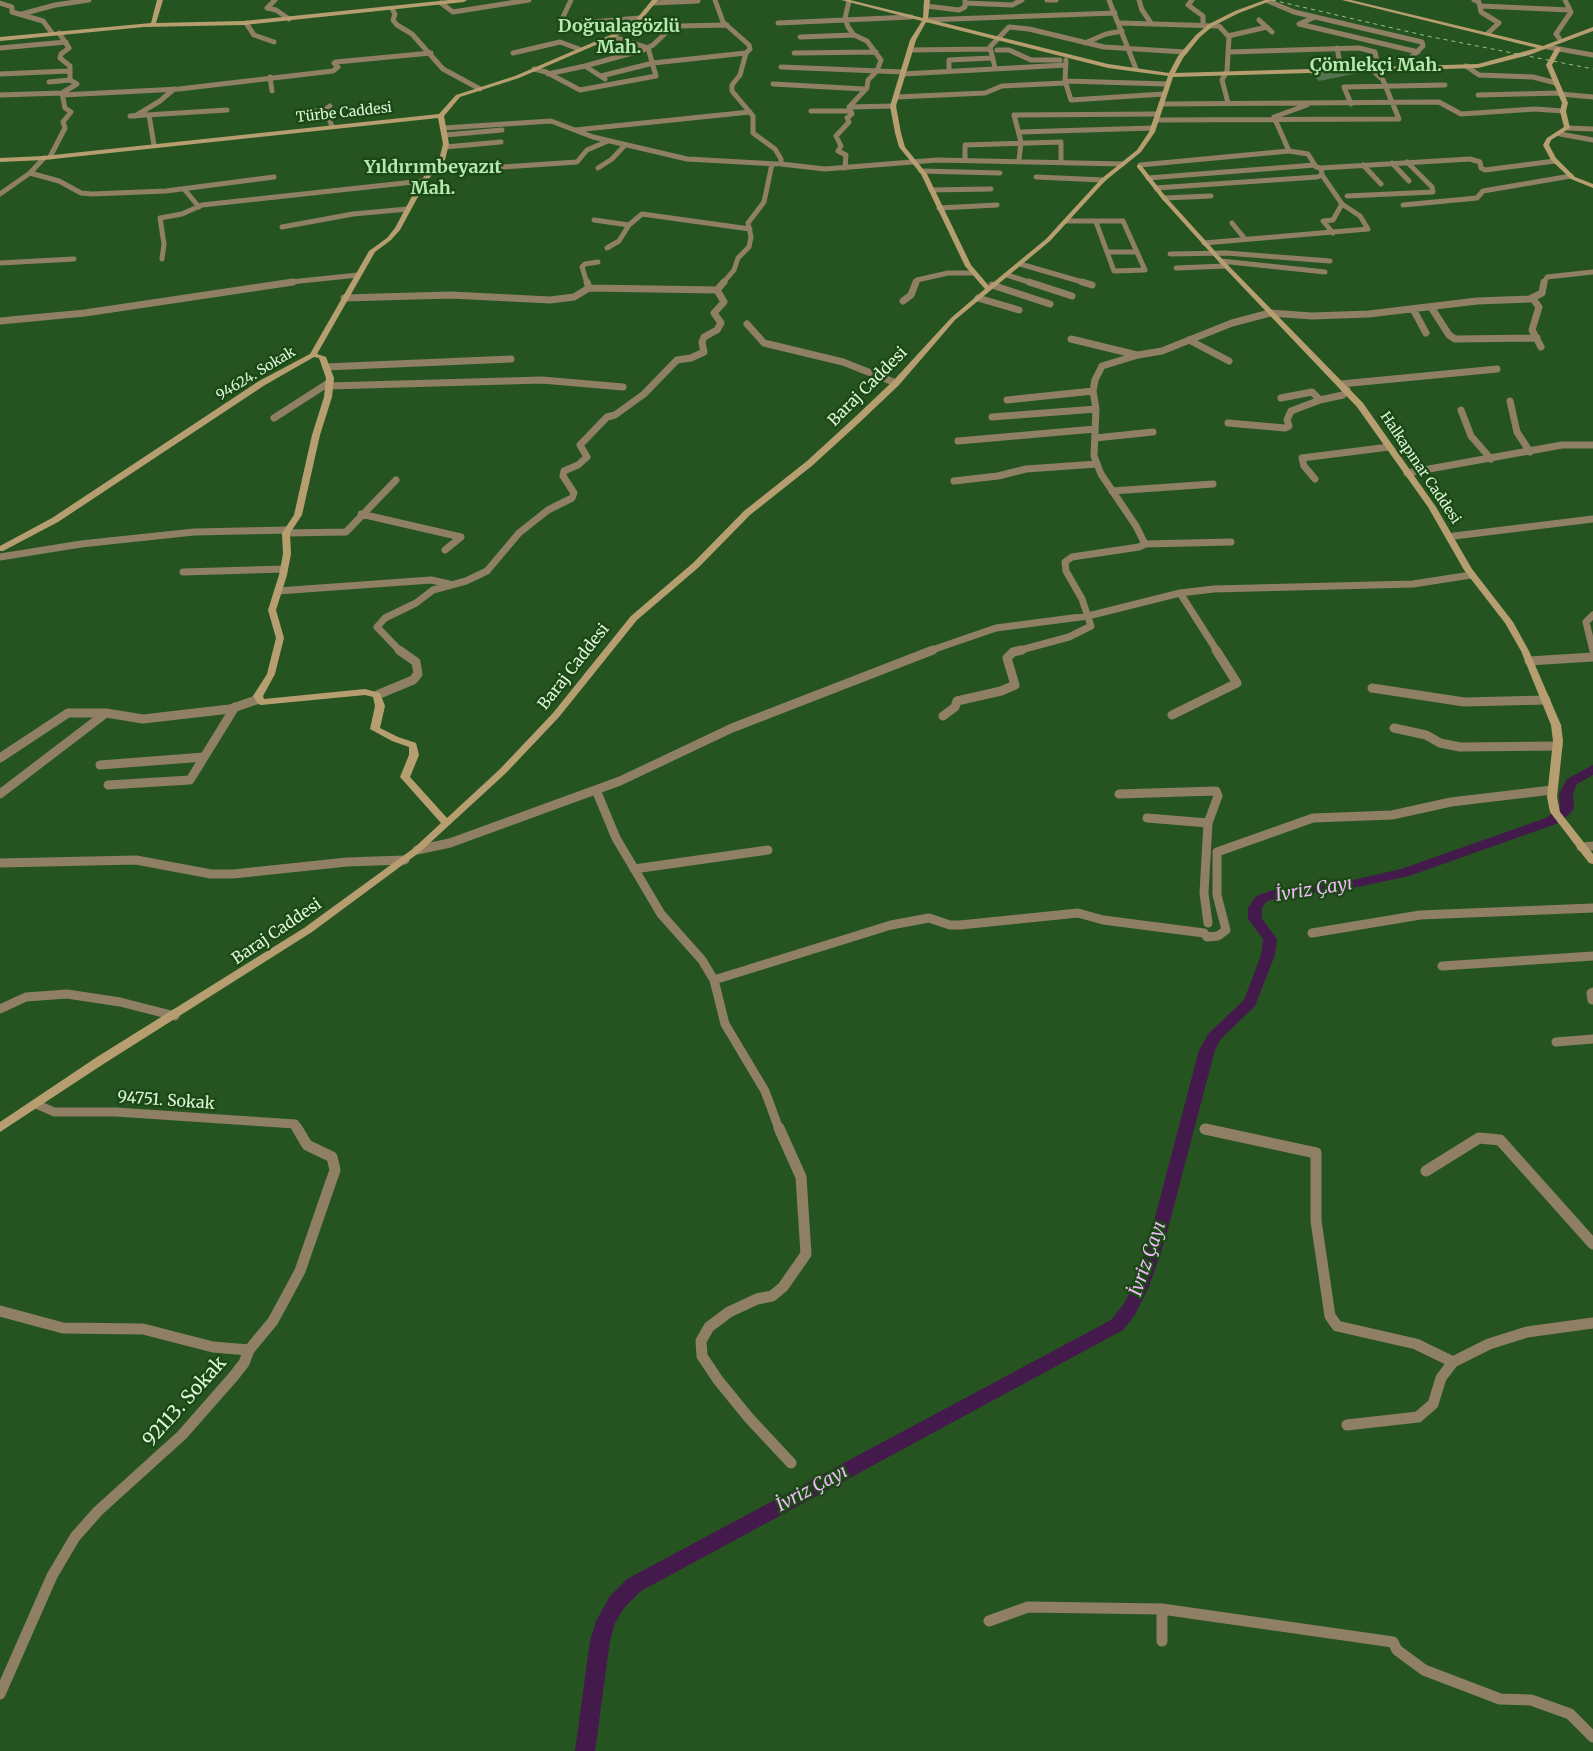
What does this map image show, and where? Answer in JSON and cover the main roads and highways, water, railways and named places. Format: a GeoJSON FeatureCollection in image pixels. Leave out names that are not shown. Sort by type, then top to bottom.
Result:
{"type":"FeatureCollection","features":[{"type":"Feature","properties":{"kind":"main road"},"geometry":{"type":"LineString","coordinates":[[153,24],[160,0]]}},
{"type":"Feature","properties":{"kind":"main road"},"geometry":{"type":"LineString","coordinates":[[0,39],[52,32],[59,33],[153,24],[246,23],[464,0]]}},
{"type":"Feature","properties":{"kind":"main road"},"geometry":{"type":"LineString","coordinates":[[848,0],[911,17],[927,19]]}},
{"type":"Feature","properties":{"kind":"main road"},"geometry":{"type":"LineString","coordinates":[[848,0],[1001,38],[1066,59],[1133,71],[1172,73],[1466,66],[1502,60],[1593,27]]}},
{"type":"Feature","properties":{"kind":"main road"},"geometry":{"type":"LineString","coordinates":[[1345,0],[1534,46],[1545,46],[1559,38],[1593,27]]}},
{"type":"Feature","properties":{"kind":"main road"},"geometry":{"type":"LineString","coordinates":[[441,116],[456,98],[534,69],[579,49],[613,37],[630,28],[654,1]]}},
{"type":"Feature","properties":{"kind":"main road"},"geometry":{"type":"LineString","coordinates":[[1124,163],[1128,167],[1140,165],[1139,151],[1153,128],[1167,84],[1185,52],[1211,25],[1237,12],[1269,1]]}},
{"type":"Feature","properties":{"kind":"main road"},"geometry":{"type":"LineString","coordinates":[[926,2],[927,19],[910,50],[893,106],[902,147],[911,162],[921,171],[973,272],[990,287]]}},
{"type":"Feature","properties":{"kind":"main road"},"geometry":{"type":"LineString","coordinates":[[1424,19],[1545,46]]}},
{"type":"Feature","properties":{"kind":"main road"},"geometry":{"type":"LineString","coordinates":[[1226,72],[1476,63],[1534,46]]}},
{"type":"Feature","properties":{"kind":"main road"},"geometry":{"type":"LineString","coordinates":[[1558,49],[1549,65],[1565,103],[1563,111],[1567,128],[1549,139],[1546,145],[1555,161],[1571,176],[1593,186]]}},
{"type":"Feature","properties":{"kind":"main road"},"geometry":{"type":"LineString","coordinates":[[1066,59],[1172,73]]}},
{"type":"Feature","properties":{"kind":"main road","name":"Türbe Caddesi"},"geometry":{"type":"LineString","coordinates":[[0,160],[47,157],[441,116]]}},
{"type":"Feature","properties":{"kind":"main road","name":"94624. Sokak"},"geometry":{"type":"LineString","coordinates":[[0,549],[55,520],[262,383],[312,355],[372,251],[389,239],[398,229],[423,181],[429,172],[442,160],[445,147],[441,116]]}},
{"type":"Feature","properties":{"kind":"main road","name":"Baraj Caddesi"},"geometry":{"type":"LineString","coordinates":[[0,1128],[101,1060],[174,1016],[308,930],[406,860],[503,771],[556,716],[634,618],[696,565],[743,517],[827,448],[896,383],[953,319],[1020,264],[1066,221],[1103,180],[1139,151]]}},
{"type":"Feature","properties":{"kind":"main road"},"geometry":{"type":"LineString","coordinates":[[0,165],[24,159]]}},
{"type":"Feature","properties":{"kind":"main road","name":"Halkapınar Caddesi"},"geometry":{"type":"LineString","coordinates":[[1140,165],[1164,198],[1204,243],[1270,313],[1348,390],[1432,507],[1471,575],[1509,622],[1529,662],[1556,725],[1558,746],[1552,790],[1553,805],[1561,822],[1593,861]]}},
{"type":"Feature","properties":{"kind":"main road"},"geometry":{"type":"LineString","coordinates":[[312,355],[322,357],[326,367],[329,384],[328,397],[316,435],[298,515],[287,532],[284,569],[272,610],[280,638],[271,674],[258,696],[261,702],[365,692],[377,695],[380,706],[375,729],[413,745],[414,755],[404,777],[446,824]]}},
{"type":"Feature","properties":{"kind":"waterway","name":"İvriz Çayı"},"geometry":{"type":"LineString","coordinates":[[585,1751],[600,1641],[606,1621],[617,1602],[634,1585],[1117,1325],[1129,1310],[1141,1287],[1157,1240],[1207,1050],[1214,1037],[1250,1002],[1268,955],[1270,939],[1255,919],[1255,908],[1261,899],[1273,894],[1353,884],[1404,873],[1551,821],[1564,813],[1567,808],[1566,794],[1572,782],[1593,769]]}},
{"type":"Feature","properties":{"kind":"railway"},"geometry":{"type":"LineString","coordinates":[[1272,0],[1427,36],[1593,69]]}},
{"type":"Feature","properties":{"kind":"district","name":"Doğualagözlü Mah."},"geometry":{"type":"Point","coordinates":[619,37]}},
{"type":"Feature","properties":{"kind":"district","name":"Çömlekçi Mah."},"geometry":{"type":"Point","coordinates":[1376,66]}},
{"type":"Feature","properties":{"kind":"district","name":"Yıldırımbeyazıt Mah."},"geometry":{"type":"Point","coordinates":[433,178]}}]}
